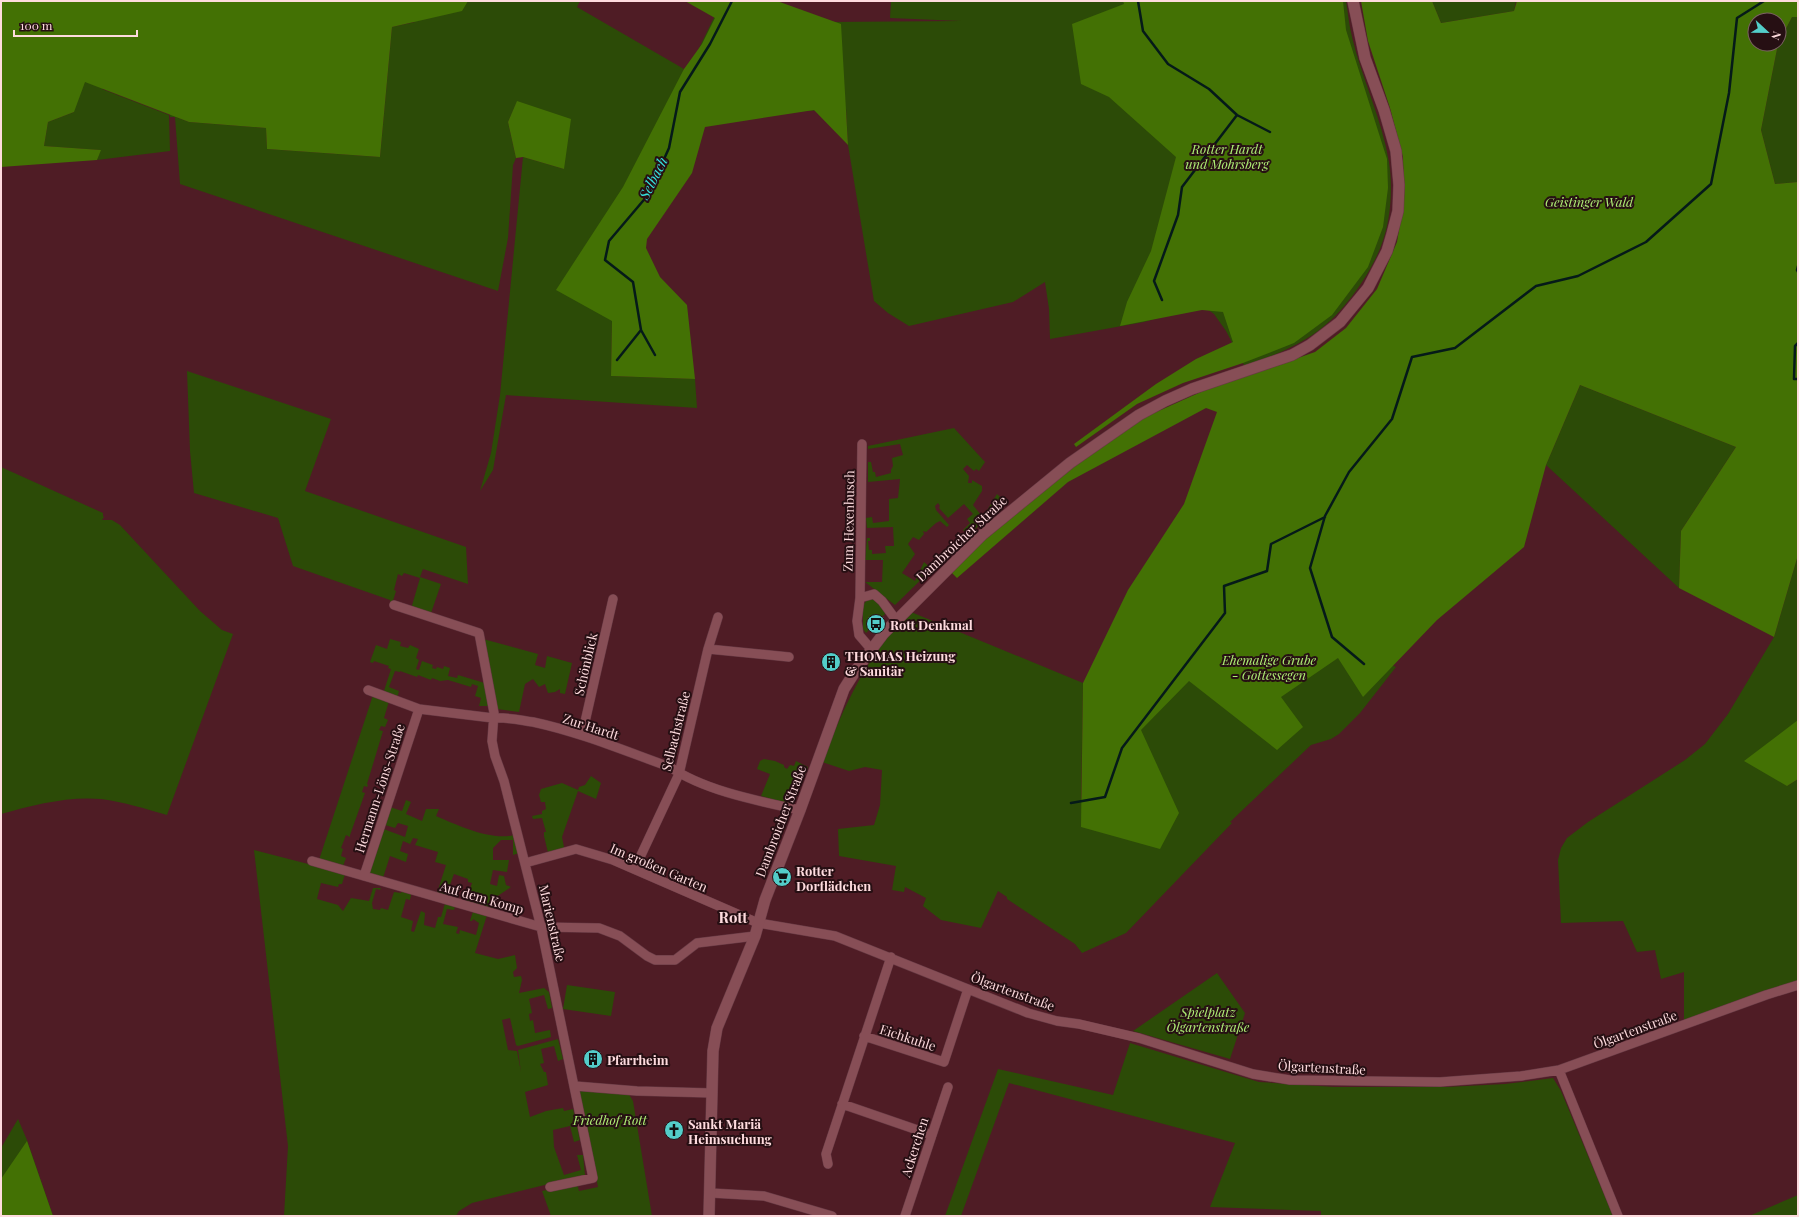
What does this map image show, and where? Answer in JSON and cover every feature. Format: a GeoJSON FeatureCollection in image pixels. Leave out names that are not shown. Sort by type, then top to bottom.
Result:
{"type":"FeatureCollection","features":[{"type":"Feature","properties":{"kind":"street","name":"Dambroicher Straße"},"geometry":{"type":"LineString","coordinates":[[709,1216],[711,1193],[713,1051],[717,1028],[755,936],[765,900],[800,810],[844,689],[871,649],[896,620],[982,536],[1070,463],[1139,415],[1192,389],[1292,355],[1310,345],[1340,322],[1368,288],[1387,251],[1398,211],[1399,185],[1396,151],[1384,110],[1365,58],[1353,1]]}},
{"type":"Feature","properties":{"kind":"street","name":"Zum Hexenbusch"},"geometry":{"type":"LineString","coordinates":[[862,444],[860,598],[857,621],[859,635],[871,649]]}},
{"type":"Feature","properties":{"kind":"street"},"geometry":{"type":"LineString","coordinates":[[860,598],[874,594],[882,601],[896,620]]}},
{"type":"Feature","properties":{"kind":"street","name":"Schönblick"},"geometry":{"type":"LineString","coordinates":[[582,735],[613,599]]}},
{"type":"Feature","properties":{"kind":"street","name":"Marienstraße"},"geometry":{"type":"LineString","coordinates":[[394,605],[479,633],[494,713],[492,741],[495,756],[504,780],[541,927],[593,1178],[550,1187]]}},
{"type":"Feature","properties":{"kind":"street","name":"Selbachstraße"},"geometry":{"type":"LineString","coordinates":[[635,868],[679,774],[708,649],[718,617]]}},
{"type":"Feature","properties":{"kind":"street"},"geometry":{"type":"LineString","coordinates":[[708,649],[789,657]]}},
{"type":"Feature","properties":{"kind":"street","name":"Zur Hardt"},"geometry":{"type":"LineString","coordinates":[[368,690],[419,709],[493,718],[505,717],[546,725],[582,735],[670,767],[679,774],[717,789],[800,810]]}},
{"type":"Feature","properties":{"kind":"street","name":"Hermann-Löns-Straße"},"geometry":{"type":"LineString","coordinates":[[364,876],[419,709]]}},
{"type":"Feature","properties":{"kind":"street","name":"Im großen Garten"},"geometry":{"type":"LineString","coordinates":[[525,863],[576,849],[635,868],[758,923]]}},
{"type":"Feature","properties":{"kind":"street","name":"Auf dem Komp"},"geometry":{"type":"LineString","coordinates":[[312,861],[541,927],[599,928],[620,936],[654,960],[675,960],[697,943],[755,936]]}},
{"type":"Feature","properties":{"kind":"street","name":"Ölgartenstraße"},"geometry":{"type":"LineString","coordinates":[[758,923],[836,936],[891,957],[1012,1008],[1057,1022],[1079,1024],[1091,1028],[1123,1034],[1253,1074],[1290,1080],[1440,1082],[1521,1076],[1559,1070],[1766,995],[1798,985]]}},
{"type":"Feature","properties":{"kind":"street","name":"Eichkuhle"},"geometry":{"type":"LineString","coordinates":[[828,1164],[826,1154],[891,957]]}},
{"type":"Feature","properties":{"kind":"street","name":"Eichkuhle"},"geometry":{"type":"LineString","coordinates":[[864,1036],[944,1062],[968,989]]}},
{"type":"Feature","properties":{"kind":"street"},"geometry":{"type":"LineString","coordinates":[[1559,1070],[1618,1216]]}},
{"type":"Feature","properties":{"kind":"street"},"geometry":{"type":"LineString","coordinates":[[575,1086],[637,1091],[712,1093]]}},
{"type":"Feature","properties":{"kind":"street","name":"Ackerchen"},"geometry":{"type":"LineString","coordinates":[[905,1216],[948,1087]]}},
{"type":"Feature","properties":{"kind":"street"},"geometry":{"type":"LineString","coordinates":[[842,1104],[932,1135]]}},
{"type":"Feature","properties":{"kind":"street"},"geometry":{"type":"LineString","coordinates":[[711,1193],[764,1196],[832,1216]]}},
{"type":"Feature","properties":{"kind":"green space","name":"Rotter Hardt und Mohrsberg"},"geometry":{"type":"Polygon","coordinates":[[[1,1],[580,1],[577,7],[684,69],[683,71],[688,71],[721,3],[719,1],[765,1],[826,22],[961,21],[890,18],[891,1],[1346,1],[1356,53],[1386,146],[1389,162],[1391,193],[1387,226],[1381,246],[1363,281],[1346,304],[1318,331],[1301,342],[1245,367],[1226,331],[1214,314],[1207,309],[1198,307],[1144,322],[1050,339],[1049,309],[1045,282],[1013,302],[909,326],[888,313],[874,301],[848,145],[846,109],[704,116],[640,235],[612,321],[611,376],[695,379],[697,408],[506,395],[493,470],[480,491],[491,453],[500,395],[523,157],[564,169],[517,102],[508,122],[516,158],[513,165],[508,238],[498,291],[180,184],[175,117],[170,117],[170,88],[102,89],[169,115],[170,151],[97,160],[100,150],[44,146],[48,122],[74,112],[1,1]],[[415,22],[367,23],[176,117],[189,122],[266,128],[267,149],[380,157],[392,27],[415,22]]]}},
{"type":"Feature","properties":{"kind":"green space"},"geometry":{"type":"Polygon","coordinates":[[[1,1],[468,1],[462,11],[392,27],[380,157],[267,149],[266,128],[189,122],[85,82],[74,112],[48,122],[44,146],[101,150],[97,160],[1,167],[1,1]]]}},
{"type":"Feature","properties":{"kind":"green space"},"geometry":{"type":"Polygon","coordinates":[[[685,1],[777,1],[841,24],[848,145],[814,110],[705,127],[692,173],[647,239],[646,248],[660,277],[687,305],[695,379],[611,376],[612,321],[556,290],[623,187],[684,69],[702,44],[715,18],[685,1]]]}},
{"type":"Feature","properties":{"kind":"green space"},"geometry":{"type":"Polygon","coordinates":[[[1123,1],[1343,1],[1346,30],[1387,159],[1388,188],[1383,227],[1368,267],[1332,315],[1294,343],[1243,363],[1183,383],[1137,404],[1076,447],[1074,444],[1156,384],[1196,359],[1233,342],[1223,312],[1202,310],[1120,326],[1127,302],[1151,251],[1176,157],[1109,97],[1081,84],[1072,24],[1124,4],[1123,1]]]}},
{"type":"Feature","properties":{"kind":"green space","name":"Geistinger Wald"},"geometry":{"type":"Polygon","coordinates":[[[1361,1],[1432,1],[1441,23],[1514,11],[1517,1],[1798,1],[1798,17],[1792,17],[1787,27],[1787,12],[1747,12],[1747,52],[1776,52],[1761,130],[1775,184],[1798,182],[1798,555],[1774,637],[1679,588],[1681,531],[1736,447],[1580,385],[1546,465],[1524,547],[1437,620],[1363,697],[1338,658],[1281,697],[1303,727],[1277,750],[1189,681],[1141,730],[1179,813],[1160,849],[1081,827],[1083,683],[1128,590],[1184,504],[1217,412],[1206,408],[1068,482],[957,578],[950,571],[996,527],[1099,445],[1143,418],[1203,391],[1315,352],[1346,328],[1377,289],[1397,242],[1404,200],[1403,157],[1390,108],[1368,41],[1361,1]]]}},
{"type":"Feature","properties":{"kind":"green space"},"geometry":{"type":"Polygon","coordinates":[[[1432,1],[1516,1],[1514,11],[1441,23],[1432,1]]]}},
{"type":"Feature","properties":{"kind":"green space"},"geometry":{"type":"Polygon","coordinates":[[[1792,17],[1798,17],[1798,182],[1775,184],[1761,130],[1776,52],[1787,52],[1787,27],[1792,17]]]}},
{"type":"Feature","properties":{"kind":"green space","name":"Ehemalige Grube - Gottessegen"},"geometry":{"type":"Polygon","coordinates":[[[1747,29],[1747,34],[1387,663],[1396,667],[1360,713],[1339,734],[1331,739],[1311,745],[1230,822],[1232,823],[1126,933],[1082,953],[1075,944],[1007,899],[1007,897],[998,891],[981,928],[941,920],[923,906],[926,898],[905,887],[904,892],[892,890],[896,866],[839,856],[838,829],[874,825],[880,805],[882,770],[865,767],[849,771],[822,762],[848,701],[869,663],[895,628],[911,612],[1083,683],[1081,800],[1089,782],[1747,29]]]}},
{"type":"Feature","properties":{"kind":"green space"},"geometry":{"type":"Polygon","coordinates":[[[517,101],[571,119],[564,169],[523,157],[516,158],[508,122],[517,101]]]}},
{"type":"Feature","properties":{"kind":"green space"},"geometry":{"type":"Polygon","coordinates":[[[187,371],[331,419],[305,491],[466,547],[468,584],[423,569],[420,577],[441,584],[430,616],[411,609],[420,578],[404,573],[402,576],[398,574],[394,590],[396,591],[392,604],[390,603],[390,600],[293,566],[278,518],[194,493],[190,451],[187,371]]]}},
{"type":"Feature","properties":{"kind":"green space"},"geometry":{"type":"Polygon","coordinates":[[[1580,385],[1736,447],[1681,531],[1679,588],[1546,465],[1580,385]]]}},
{"type":"Feature","properties":{"kind":"green space"},"geometry":{"type":"Polygon","coordinates":[[[954,428],[985,462],[979,471],[976,469],[974,471],[967,465],[963,469],[969,476],[968,483],[972,483],[972,480],[982,486],[982,491],[973,505],[985,520],[968,536],[963,530],[970,523],[967,519],[973,514],[964,504],[948,518],[939,508],[940,506],[938,503],[935,506],[936,510],[949,525],[947,527],[940,521],[926,532],[923,531],[924,534],[919,540],[913,537],[908,544],[915,554],[902,573],[915,581],[924,562],[932,569],[895,605],[865,582],[882,582],[883,560],[865,560],[867,538],[870,538],[870,541],[868,541],[869,550],[872,550],[872,554],[886,553],[885,546],[894,546],[893,527],[867,528],[866,518],[872,517],[873,523],[889,521],[889,499],[898,498],[900,479],[868,482],[868,462],[871,462],[873,472],[875,472],[876,477],[891,473],[893,466],[892,458],[903,455],[900,444],[868,449],[868,446],[954,428]]]}},
{"type":"Feature","properties":{"kind":"green space"},"geometry":{"type":"Polygon","coordinates":[[[1,467],[103,513],[104,517],[102,520],[112,520],[120,525],[200,611],[222,630],[233,634],[167,815],[118,802],[89,798],[51,802],[25,807],[1,814],[1,467]]]}},
{"type":"Feature","properties":{"kind":"green space"},"geometry":{"type":"Polygon","coordinates":[[[997,494],[1005,502],[989,516],[986,512],[997,494]]]}},
{"type":"Feature","properties":{"kind":"green space"},"geometry":{"type":"Polygon","coordinates":[[[1798,555],[1798,755],[1787,786],[1798,779],[1798,982],[1684,1021],[1684,972],[1661,979],[1655,950],[1637,952],[1623,921],[1561,923],[1558,860],[1561,848],[1567,838],[1588,822],[1685,760],[1705,744],[1728,714],[1774,637],[1798,555]]]}},
{"type":"Feature","properties":{"kind":"green space"},"geometry":{"type":"Polygon","coordinates":[[[873,599],[881,605],[886,613],[866,633],[863,629],[863,605],[867,600],[873,599]]]}},
{"type":"Feature","properties":{"kind":"green space"},"geometry":{"type":"Polygon","coordinates":[[[390,639],[401,642],[400,646],[408,648],[410,645],[419,649],[416,658],[419,660],[416,669],[419,670],[422,661],[433,665],[432,668],[436,669],[437,667],[443,669],[444,666],[450,668],[448,676],[457,678],[458,675],[488,684],[492,706],[479,706],[481,698],[475,696],[478,686],[472,684],[471,687],[448,680],[440,681],[432,678],[431,680],[400,671],[395,671],[389,687],[399,691],[397,699],[383,694],[391,669],[388,668],[389,666],[374,661],[373,663],[370,662],[376,645],[387,649],[390,639]]]}},
{"type":"Feature","properties":{"kind":"green space"},"geometry":{"type":"Polygon","coordinates":[[[483,639],[538,654],[535,665],[545,668],[547,656],[572,663],[565,694],[560,693],[560,689],[555,692],[548,693],[545,684],[539,687],[533,679],[525,684],[519,712],[497,709],[483,639]]]}},
{"type":"Feature","properties":{"kind":"green space"},"geometry":{"type":"Polygon","coordinates":[[[374,692],[390,698],[384,718],[388,720],[385,727],[381,726],[379,730],[383,731],[367,784],[368,785],[367,787],[364,786],[362,792],[365,793],[350,837],[346,835],[341,848],[343,849],[341,856],[346,858],[342,869],[346,871],[342,884],[339,884],[338,887],[321,883],[317,899],[338,905],[343,911],[351,898],[369,901],[373,888],[381,888],[380,890],[376,889],[372,903],[373,909],[380,910],[381,908],[388,910],[394,892],[401,893],[403,888],[412,891],[410,900],[406,899],[401,917],[413,921],[411,931],[414,932],[421,911],[425,913],[424,925],[435,928],[438,917],[441,917],[446,900],[456,903],[454,910],[447,909],[443,924],[458,927],[456,933],[459,934],[460,930],[476,935],[479,923],[473,919],[470,921],[474,908],[488,912],[475,953],[498,959],[515,955],[517,968],[513,972],[514,977],[521,976],[522,980],[519,993],[544,988],[549,992],[552,1008],[548,1009],[544,995],[529,999],[532,1013],[529,1014],[530,1021],[533,1020],[535,1033],[550,1030],[551,1037],[518,1046],[516,1045],[510,1018],[502,1020],[508,1050],[517,1051],[521,1072],[518,1050],[558,1039],[563,1059],[558,1061],[554,1046],[541,1049],[544,1063],[540,1064],[544,1072],[546,1072],[548,1085],[525,1092],[530,1117],[546,1111],[563,1108],[564,1111],[573,1109],[580,1140],[574,1142],[570,1126],[553,1130],[554,1147],[564,1175],[581,1170],[577,1155],[583,1155],[585,1175],[472,1203],[459,1211],[456,1216],[284,1216],[288,1146],[254,850],[312,865],[319,860],[374,692]]]}},
{"type":"Feature","properties":{"kind":"green space"},"geometry":{"type":"Polygon","coordinates":[[[1798,720],[1798,779],[1787,786],[1744,761],[1798,720]]]}},
{"type":"Feature","properties":{"kind":"green space"},"geometry":{"type":"Polygon","coordinates":[[[764,759],[775,761],[784,765],[787,769],[790,765],[794,766],[796,761],[808,767],[793,805],[761,796],[770,774],[757,769],[760,761],[764,759]]]}},
{"type":"Feature","properties":{"kind":"green space"},"geometry":{"type":"Polygon","coordinates":[[[591,776],[601,783],[596,799],[578,791],[562,837],[565,852],[549,857],[544,836],[544,832],[546,832],[542,818],[533,819],[532,816],[542,814],[542,811],[546,809],[545,802],[541,802],[539,795],[541,789],[562,783],[578,790],[579,787],[585,785],[591,776]]]}},
{"type":"Feature","properties":{"kind":"green space"},"geometry":{"type":"Polygon","coordinates":[[[406,800],[411,802],[406,814],[422,821],[426,809],[439,809],[436,816],[464,828],[495,836],[514,835],[522,852],[513,855],[513,840],[501,840],[493,848],[493,860],[509,860],[507,872],[493,870],[490,884],[497,886],[499,875],[504,876],[506,885],[511,887],[496,897],[492,912],[465,904],[472,883],[468,882],[468,879],[454,874],[445,898],[436,896],[446,865],[435,862],[438,852],[415,845],[418,839],[413,838],[410,844],[403,841],[400,851],[408,854],[406,862],[390,856],[382,881],[365,875],[381,828],[405,837],[408,826],[398,823],[395,828],[382,824],[387,806],[402,811],[406,800]]]}},
{"type":"Feature","properties":{"kind":"green space","name":"Spielplatz Ölgartenstraße"},"geometry":{"type":"Polygon","coordinates":[[[1217,973],[1245,1013],[1230,1059],[1133,1031],[1217,973]]]}},
{"type":"Feature","properties":{"kind":"green space"},"geometry":{"type":"Polygon","coordinates":[[[567,985],[615,992],[611,1016],[563,1009],[567,985]]]}},
{"type":"Feature","properties":{"kind":"green space"},"geometry":{"type":"Polygon","coordinates":[[[1130,1043],[1259,1082],[1334,1087],[1447,1087],[1505,1084],[1553,1078],[1561,1091],[1613,1216],[1321,1216],[1321,1211],[1210,1207],[1235,1143],[1009,1083],[961,1216],[945,1216],[998,1069],[1113,1095],[1130,1043]]]}},
{"type":"Feature","properties":{"kind":"green space","name":"Friedhof Rott"},"geometry":{"type":"Polygon","coordinates":[[[583,1089],[628,1093],[633,1101],[652,1216],[551,1216],[542,1191],[577,1183],[579,1191],[598,1187],[579,1093],[583,1089]]]}},
{"type":"Feature","properties":{"kind":"green space"},"geometry":{"type":"Polygon","coordinates":[[[18,1119],[27,1140],[53,1216],[1,1216],[1,1148],[18,1119]]]}},
{"type":"Feature","properties":{"kind":"green space"},"geometry":{"type":"Polygon","coordinates":[[[27,1141],[53,1216],[1,1216],[1,1179],[27,1141]]]}},
{"type":"Feature","properties":{"kind":"green space"},"geometry":{"type":"Polygon","coordinates":[[[1798,1195],[1798,1216],[1749,1216],[1798,1195]]]}},
{"type":"Feature","properties":{"kind":"waterway","name":"Selbach"},"geometry":{"type":"LineString","coordinates":[[617,360],[641,330],[633,282],[605,260],[609,241],[648,195],[669,148],[680,92],[710,44],[732,1]]}},
{"type":"Feature","properties":{"kind":"waterway"},"geometry":{"type":"LineString","coordinates":[[1138,1],[1143,31],[1168,64],[1209,89],[1237,115],[1270,132]]}},
{"type":"Feature","properties":{"kind":"waterway"},"geometry":{"type":"LineString","coordinates":[[1364,664],[1332,637],[1310,568],[1325,516],[1349,472],[1392,419],[1412,357],[1455,348],[1536,286],[1578,276],[1646,242],[1711,184],[1729,93],[1737,18],[1764,1]]}},
{"type":"Feature","properties":{"kind":"waterway"},"geometry":{"type":"LineString","coordinates":[[1162,300],[1154,281],[1178,215],[1182,187],[1237,115]]}},
{"type":"Feature","properties":{"kind":"waterway"},"geometry":{"type":"LineString","coordinates":[[1798,266],[1798,272]]}},
{"type":"Feature","properties":{"kind":"waterway"},"geometry":{"type":"LineString","coordinates":[[641,330],[655,355]]}},
{"type":"Feature","properties":{"kind":"waterway"},"geometry":{"type":"LineString","coordinates":[[1798,343],[1795,346],[1794,379],[1798,379]]}},
{"type":"Feature","properties":{"kind":"waterway"},"geometry":{"type":"LineString","coordinates":[[1071,803],[1105,797],[1122,748],[1225,613],[1224,586],[1267,571],[1271,544],[1325,517]]}},
{"type":"Feature","properties":{"kind":"place","name":"Rott Denkmal"},"geometry":{"type":"Point","coordinates":[876,624]}},
{"type":"Feature","properties":{"kind":"place","name":"THOMAS Heizung & Sanitär"},"geometry":{"type":"Point","coordinates":[831,662]}},
{"type":"Feature","properties":{"kind":"place","name":"Rotter Dorflädchen"},"geometry":{"type":"Point","coordinates":[782,877]}},
{"type":"Feature","properties":{"kind":"place","name":"Pfarrheim"},"geometry":{"type":"Point","coordinates":[593,1059]}},
{"type":"Feature","properties":{"kind":"place","name":"Sankt Mariä Heimsuchung"},"geometry":{"type":"Point","coordinates":[674,1130]}},
{"type":"Feature","properties":{"kind":"district","name":"Rott"},"geometry":{"type":"Point","coordinates":[733,917]}}]}
